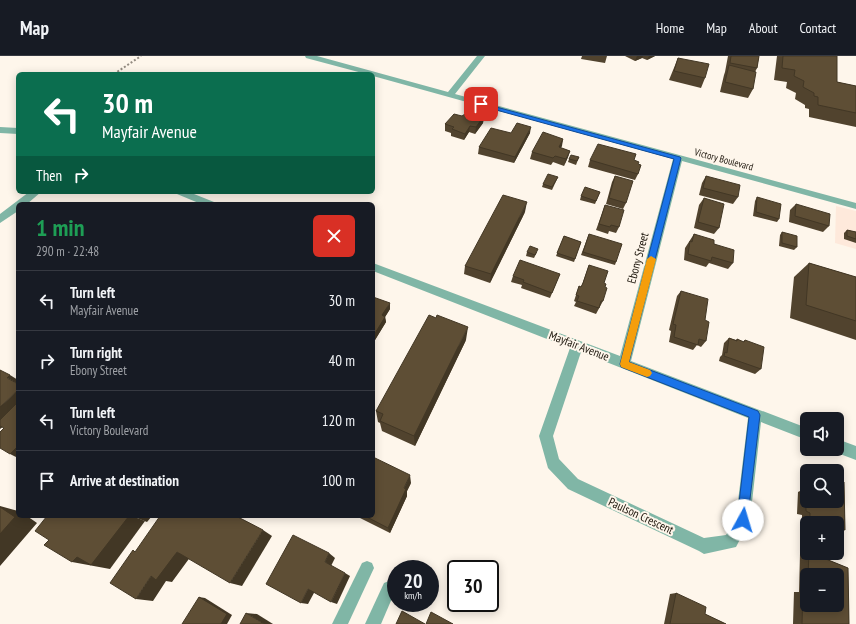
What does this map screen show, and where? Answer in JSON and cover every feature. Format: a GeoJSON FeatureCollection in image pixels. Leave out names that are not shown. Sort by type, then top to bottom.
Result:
{"type":"FeatureCollection","features":[{"type":"Feature","properties":{"kind":"street","name":"Victory Boulevard"},"geometry":{"type":"LineString","coordinates":[[310,56],[366,72]]}},
{"type":"Feature","properties":{"kind":"street"},"geometry":{"type":"LineString","coordinates":[[450,96],[481,56]]}},
{"type":"Feature","properties":{"kind":"street","name":"Victory Boulevard"},"geometry":{"type":"LineString","coordinates":[[375,75],[856,206]]}},
{"type":"Feature","properties":{"kind":"street"},"geometry":{"type":"LineString","coordinates":[[0,130],[16,131]]}},
{"type":"Feature","properties":{"kind":"street","name":"Ebony Street"},"geometry":{"type":"LineString","coordinates":[[624,364],[678,158]]}},
{"type":"Feature","properties":{"kind":"street"},"geometry":{"type":"LineString","coordinates":[[23,202],[33,194]]}},
{"type":"Feature","properties":{"kind":"street"},"geometry":{"type":"LineString","coordinates":[[185,194],[205,202]]}},
{"type":"Feature","properties":{"kind":"street"},"geometry":{"type":"LineString","coordinates":[[0,219],[16,207]]}},
{"type":"Feature","properties":{"kind":"street","name":"Mayfair Avenue"},"geometry":{"type":"LineString","coordinates":[[375,268],[800,431]]}},
{"type":"Feature","properties":{"kind":"street","name":"Paulson Crescent"},"geometry":{"type":"LineString","coordinates":[[577,346],[546,436],[553,462],[573,484],[704,546],[731,542],[743,520],[755,415]]}},
{"type":"Feature","properties":{"kind":"street"},"geometry":{"type":"LineString","coordinates":[[844,449],[856,453]]}},
{"type":"Feature","properties":{"kind":"lane"},"geometry":{"type":"LineString","coordinates":[[340,624],[367,568]]}},
{"type":"Feature","properties":{"kind":"lane"},"geometry":{"type":"LineString","coordinates":[[373,624],[387,592]]}},
{"type":"Feature","properties":{"kind":"path"},"geometry":{"type":"LineString","coordinates":[[117,72],[141,56]]}},
{"type":"Feature","properties":{"kind":"shaded area"},"geometry":{"type":"Polygon","coordinates":[[[836,206],[856,211],[856,249],[835,243],[836,206]]]}},
{"type":"Feature","properties":{"kind":"building"},"geometry":{"type":"Polygon","coordinates":[[[731,56],[759,56],[757,68],[730,63],[731,56]]]}},
{"type":"Feature","properties":{"kind":"building"},"geometry":{"type":"Polygon","coordinates":[[[783,56],[837,56],[837,82],[856,86],[856,113],[818,105],[818,97],[814,96],[814,93],[803,87],[804,81],[794,76],[795,70],[782,68],[783,56]]]}},
{"type":"Feature","properties":{"kind":"building"},"geometry":{"type":"Polygon","coordinates":[[[678,58],[709,64],[705,78],[674,71],[678,58]]]}},
{"type":"Feature","properties":{"kind":"building"},"geometry":{"type":"Polygon","coordinates":[[[729,65],[756,72],[753,89],[725,82],[729,65]]]}},
{"type":"Feature","properties":{"kind":"building"},"geometry":{"type":"Polygon","coordinates":[[[468,112],[484,116],[476,127],[470,126],[465,134],[452,129],[454,127],[445,124],[454,114],[462,116],[468,112]]]}},
{"type":"Feature","properties":{"kind":"building"},"geometry":{"type":"Polygon","coordinates":[[[517,123],[531,127],[515,157],[479,147],[491,128],[511,133],[517,123]]]}},
{"type":"Feature","properties":{"kind":"building"},"geometry":{"type":"Polygon","coordinates":[[[543,132],[563,139],[559,147],[570,151],[566,159],[555,156],[553,158],[532,152],[543,132]]]}},
{"type":"Feature","properties":{"kind":"building"},"geometry":{"type":"Polygon","coordinates":[[[598,144],[636,154],[634,160],[639,162],[638,164],[641,165],[638,174],[590,160],[598,144]]]}},
{"type":"Feature","properties":{"kind":"building"},"geometry":{"type":"Polygon","coordinates":[[[571,155],[579,157],[577,161],[569,159],[571,155]]]}},
{"type":"Feature","properties":{"kind":"building"},"geometry":{"type":"Polygon","coordinates":[[[548,174],[558,177],[552,187],[543,184],[548,174]]]}},
{"type":"Feature","properties":{"kind":"building"},"geometry":{"type":"Polygon","coordinates":[[[615,176],[633,181],[626,203],[609,198],[615,176]]]}},
{"type":"Feature","properties":{"kind":"building"},"geometry":{"type":"Polygon","coordinates":[[[706,176],[740,185],[738,197],[703,188],[706,176]]]}},
{"type":"Feature","properties":{"kind":"building"},"geometry":{"type":"Polygon","coordinates":[[[585,187],[600,192],[596,201],[581,196],[585,187]]]}},
{"type":"Feature","properties":{"kind":"building"},"geometry":{"type":"Polygon","coordinates":[[[503,195],[527,202],[491,274],[465,266],[503,195]]]}},
{"type":"Feature","properties":{"kind":"building"},"geometry":{"type":"Polygon","coordinates":[[[757,197],[781,204],[779,219],[756,212],[757,197]]]}},
{"type":"Feature","properties":{"kind":"building"},"geometry":{"type":"Polygon","coordinates":[[[704,198],[724,204],[719,228],[698,222],[704,198]]]}},
{"type":"Feature","properties":{"kind":"building"},"geometry":{"type":"Polygon","coordinates":[[[796,204],[830,214],[829,226],[795,216],[796,204]]]}},
{"type":"Feature","properties":{"kind":"building"},"geometry":{"type":"Polygon","coordinates":[[[605,205],[624,210],[619,227],[611,225],[610,227],[599,224],[605,205]]]}},
{"type":"Feature","properties":{"kind":"building"},"geometry":{"type":"Polygon","coordinates":[[[847,230],[856,232],[856,239],[847,236],[847,230]]]}},
{"type":"Feature","properties":{"kind":"building"},"geometry":{"type":"Polygon","coordinates":[[[782,232],[797,236],[797,247],[782,243],[782,232]]]}},
{"type":"Feature","properties":{"kind":"building"},"geometry":{"type":"Polygon","coordinates":[[[589,234],[622,244],[616,262],[583,252],[589,234]]]}},
{"type":"Feature","properties":{"kind":"building"},"geometry":{"type":"Polygon","coordinates":[[[694,234],[714,240],[714,244],[734,250],[733,263],[712,257],[711,261],[688,254],[690,241],[692,242],[694,234]]]}},
{"type":"Feature","properties":{"kind":"building"},"geometry":{"type":"Polygon","coordinates":[[[564,236],[581,242],[575,259],[557,253],[564,236]]]}},
{"type":"Feature","properties":{"kind":"building"},"geometry":{"type":"Polygon","coordinates":[[[530,246],[538,249],[535,255],[527,252],[530,246]]]}},
{"type":"Feature","properties":{"kind":"building"},"geometry":{"type":"Polygon","coordinates":[[[520,260],[560,274],[552,293],[523,282],[524,280],[513,276],[520,260]]]}},
{"type":"Feature","properties":{"kind":"building"},"geometry":{"type":"Polygon","coordinates":[[[809,263],[856,277],[856,321],[806,305],[809,263]]]}},
{"type":"Feature","properties":{"kind":"building"},"geometry":{"type":"Polygon","coordinates":[[[589,265],[608,271],[604,283],[606,284],[605,287],[607,288],[599,308],[577,301],[579,296],[576,295],[579,286],[581,287],[583,283],[589,265]]]}},
{"type":"Feature","properties":{"kind":"building"},"geometry":{"type":"Polygon","coordinates":[[[681,291],[708,299],[705,320],[709,322],[706,341],[699,339],[698,345],[674,337],[676,325],[673,324],[681,291]]]}},
{"type":"Feature","properties":{"kind":"building"},"geometry":{"type":"Polygon","coordinates":[[[375,298],[390,303],[382,315],[385,317],[375,333],[375,298]]]}},
{"type":"Feature","properties":{"kind":"building"},"geometry":{"type":"Polygon","coordinates":[[[429,315],[436,318],[437,315],[468,327],[414,436],[380,421],[383,414],[376,411],[429,315]]]}},
{"type":"Feature","properties":{"kind":"building"},"geometry":{"type":"Polygon","coordinates":[[[729,338],[744,342],[745,340],[764,347],[761,369],[724,356],[725,352],[727,353],[729,338]]]}},
{"type":"Feature","properties":{"kind":"building"},"geometry":{"type":"Polygon","coordinates":[[[0,370],[10,375],[7,378],[16,383],[16,392],[0,407],[0,370]]]}},
{"type":"Feature","properties":{"kind":"building"},"geometry":{"type":"Polygon","coordinates":[[[16,404],[16,448],[10,454],[0,448],[0,432],[4,428],[0,426],[0,420],[16,404]]]}},
{"type":"Feature","properties":{"kind":"building"},"geometry":{"type":"Polygon","coordinates":[[[375,458],[410,475],[404,488],[406,489],[388,528],[369,518],[375,518],[375,458]]]}},
{"type":"Feature","properties":{"kind":"building"},"geometry":{"type":"Polygon","coordinates":[[[844,482],[845,530],[844,516],[810,516],[810,513],[806,511],[806,508],[844,508],[844,482]]]}},
{"type":"Feature","properties":{"kind":"building"},"geometry":{"type":"Polygon","coordinates":[[[0,507],[15,517],[0,534],[0,507]]]}},
{"type":"Feature","properties":{"kind":"building"},"geometry":{"type":"Polygon","coordinates":[[[45,518],[127,518],[91,565],[77,557],[72,562],[44,545],[49,540],[35,531],[45,518]]]}},
{"type":"Feature","properties":{"kind":"building"},"geometry":{"type":"Polygon","coordinates":[[[159,518],[240,518],[263,530],[230,583],[177,552],[156,580],[151,576],[136,599],[110,583],[133,550],[135,552],[159,518]]]}},
{"type":"Feature","properties":{"kind":"building"},"geometry":{"type":"Polygon","coordinates":[[[293,535],[329,553],[325,562],[345,573],[331,602],[308,589],[301,603],[266,584],[293,535]]]}},
{"type":"Feature","properties":{"kind":"building"},"geometry":{"type":"Polygon","coordinates":[[[809,560],[828,560],[848,568],[849,624],[802,624],[802,612],[844,612],[844,568],[808,568],[809,560]]]}},
{"type":"Feature","properties":{"kind":"building"},"geometry":{"type":"Polygon","coordinates":[[[676,593],[706,607],[705,614],[726,624],[670,624],[676,593]]]}},
{"type":"Feature","properties":{"kind":"building"},"geometry":{"type":"Polygon","coordinates":[[[199,597],[227,614],[221,624],[182,624],[199,597]]]}},
{"type":"Feature","properties":{"kind":"building"},"geometry":{"type":"Polygon","coordinates":[[[402,612],[404,612],[425,624],[396,624],[402,612]]]}},
{"type":"Feature","properties":{"kind":"building"},"geometry":{"type":"Polygon","coordinates":[[[431,612],[453,624],[426,624],[431,612]]]}},
{"type":"Feature","properties":{"kind":"building"},"geometry":{"type":"Polygon","coordinates":[[[246,613],[264,624],[240,624],[246,613]]]}},
{"type":"Feature","properties":{"kind":"slow traffic"},"geometry":{"type":"LineString","coordinates":[[647,373],[624,364],[651,259]]}},
{"type":"Feature","properties":{"kind":"route"},"geometry":{"type":"LineString","coordinates":[[481,104],[678,158],[624,364],[755,415],[743,520]]}}]}
